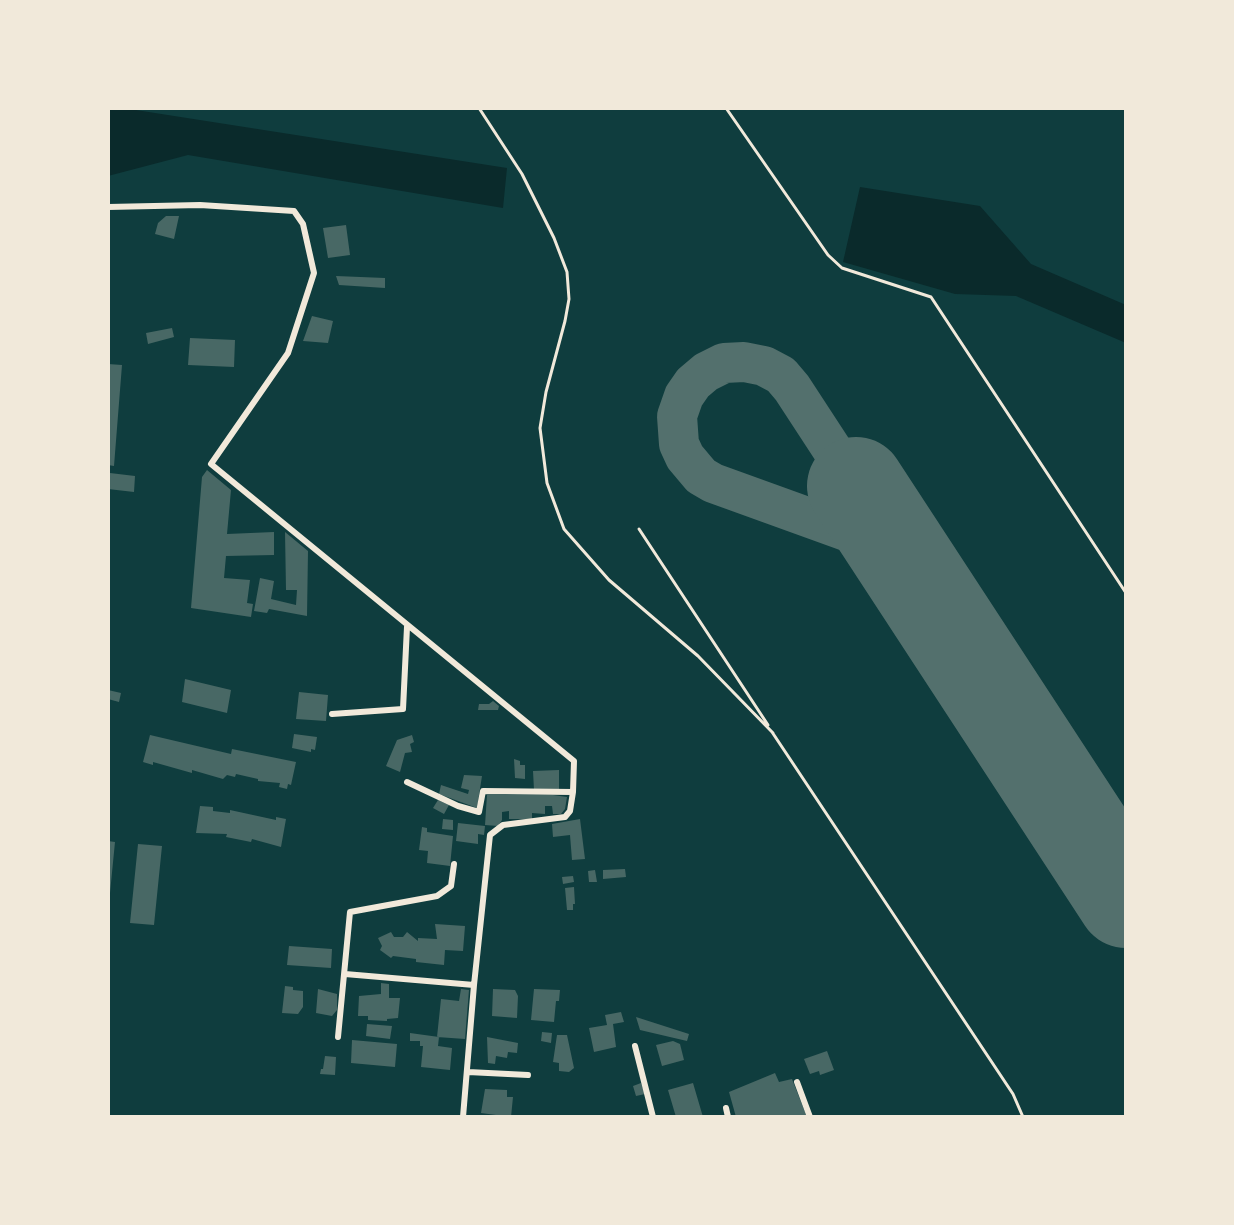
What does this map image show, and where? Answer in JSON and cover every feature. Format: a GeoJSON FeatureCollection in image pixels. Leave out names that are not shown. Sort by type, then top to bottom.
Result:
{"type":"FeatureCollection","features":[{"type":"Feature","properties":{"kind":"street"},"geometry":{"type":"LineString","coordinates":[[108,207],[200,205],[294,211],[303,224],[314,273],[288,353],[211,464],[574,761],[570,811],[565,817],[503,825],[490,835],[463,1117]]}},
{"type":"Feature","properties":{"kind":"street"},"geometry":{"type":"LineString","coordinates":[[332,714],[403,709],[407,627]]}},
{"type":"Feature","properties":{"kind":"street"},"geometry":{"type":"LineString","coordinates":[[407,782],[458,806],[479,812],[483,791],[573,792]]}},
{"type":"Feature","properties":{"kind":"street"},"geometry":{"type":"LineString","coordinates":[[338,1037],[350,912],[437,896],[451,886],[454,864]]}},
{"type":"Feature","properties":{"kind":"street"},"geometry":{"type":"LineString","coordinates":[[345,974],[474,985]]}},
{"type":"Feature","properties":{"kind":"street"},"geometry":{"type":"LineString","coordinates":[[635,1046],[653,1117]]}},
{"type":"Feature","properties":{"kind":"street"},"geometry":{"type":"LineString","coordinates":[[468,1072],[528,1075]]}},
{"type":"Feature","properties":{"kind":"street"},"geometry":{"type":"LineString","coordinates":[[797,1082],[810,1117]]}},
{"type":"Feature","properties":{"kind":"street"},"geometry":{"type":"LineString","coordinates":[[726,1108],[728,1117]]}},
{"type":"Feature","properties":{"kind":"lane"},"geometry":{"type":"LineString","coordinates":[[479,108],[528,185],[567,272],[569,299],[540,428],[547,483],[564,529],[609,580],[698,656],[773,733]]}},
{"type":"Feature","properties":{"kind":"lane"},"geometry":{"type":"LineString","coordinates":[[726,108],[828,255],[842,268],[931,297],[1126,593]]}},
{"type":"Feature","properties":{"kind":"lane"},"geometry":{"type":"LineString","coordinates":[[639,529],[1013,1094],[1023,1117]]}},
{"type":"Feature","properties":{"kind":"water"},"geometry":{"type":"Polygon","coordinates":[[[108,108],[507,168],[503,208],[188,155],[108,176],[108,108]]]}},
{"type":"Feature","properties":{"kind":"water"},"geometry":{"type":"Polygon","coordinates":[[[860,187],[980,206],[1031,264],[1126,305],[1126,343],[1016,296],[955,294],[843,262],[860,187]]]}},
{"type":"Feature","properties":{"kind":"building"},"geometry":{"type":"Polygon","coordinates":[[[166,216],[179,216],[174,239],[155,234],[158,223],[166,216]]]}},
{"type":"Feature","properties":{"kind":"building"},"geometry":{"type":"Polygon","coordinates":[[[346,225],[350,255],[328,258],[323,228],[346,225]]]}},
{"type":"Feature","properties":{"kind":"building"},"geometry":{"type":"Polygon","coordinates":[[[336,276],[385,278],[385,288],[339,285],[336,276]]]}},
{"type":"Feature","properties":{"kind":"building"},"geometry":{"type":"Polygon","coordinates":[[[312,316],[333,321],[328,343],[303,341],[312,316]]]}},
{"type":"Feature","properties":{"kind":"building"},"geometry":{"type":"Polygon","coordinates":[[[172,328],[174,337],[148,344],[146,333],[172,328]]]}},
{"type":"Feature","properties":{"kind":"building"},"geometry":{"type":"Polygon","coordinates":[[[190,338],[235,340],[234,367],[188,365],[190,338]]]}},
{"type":"Feature","properties":{"kind":"building"},"geometry":{"type":"Polygon","coordinates":[[[108,364],[122,365],[114,466],[108,465],[108,364]]]}},
{"type":"Feature","properties":{"kind":"building"},"geometry":{"type":"Polygon","coordinates":[[[207,470],[231,490],[227,534],[274,532],[274,555],[226,556],[224,578],[250,580],[247,603],[253,604],[251,617],[191,608],[202,477],[207,470]]]}},
{"type":"Feature","properties":{"kind":"building"},"geometry":{"type":"Polygon","coordinates":[[[110,473],[135,476],[134,492],[108,489],[110,473]]]}},
{"type":"Feature","properties":{"kind":"building"},"geometry":{"type":"Polygon","coordinates":[[[285,532],[308,551],[307,616],[269,609],[267,613],[254,611],[260,578],[274,581],[271,599],[296,605],[297,590],[286,590],[285,532]]]}},
{"type":"Feature","properties":{"kind":"building"},"geometry":{"type":"Polygon","coordinates":[[[185,679],[231,690],[227,713],[182,702],[185,679]]]}},
{"type":"Feature","properties":{"kind":"building"},"geometry":{"type":"Polygon","coordinates":[[[108,690],[121,693],[119,702],[108,699],[108,690]]]}},
{"type":"Feature","properties":{"kind":"building"},"geometry":{"type":"Polygon","coordinates":[[[299,692],[328,695],[326,721],[296,719],[299,692]]]}},
{"type":"Feature","properties":{"kind":"building"},"geometry":{"type":"Polygon","coordinates":[[[493,701],[499,706],[498,710],[478,710],[479,704],[493,701]]]}},
{"type":"Feature","properties":{"kind":"building"},"geometry":{"type":"Polygon","coordinates":[[[294,734],[317,737],[315,750],[292,748],[294,734]]]}},
{"type":"Feature","properties":{"kind":"building"},"geometry":{"type":"Polygon","coordinates":[[[150,735],[231,754],[232,749],[296,762],[291,785],[288,784],[287,789],[279,787],[280,783],[258,781],[236,774],[235,777],[227,775],[223,779],[143,762],[150,735]]]}},
{"type":"Feature","properties":{"kind":"building"},"geometry":{"type":"Polygon","coordinates":[[[412,735],[412,752],[405,753],[400,772],[386,766],[397,740],[412,735]]]}},
{"type":"Feature","properties":{"kind":"building"},"geometry":{"type":"Polygon","coordinates":[[[514,759],[525,765],[525,779],[515,778],[514,759]]]}},
{"type":"Feature","properties":{"kind":"building"},"geometry":{"type":"Polygon","coordinates":[[[559,770],[559,790],[534,790],[533,771],[559,770]]]}},
{"type":"Feature","properties":{"kind":"building"},"geometry":{"type":"Polygon","coordinates":[[[464,775],[482,776],[477,808],[439,794],[441,785],[468,794],[469,790],[461,788],[464,775]]]}},
{"type":"Feature","properties":{"kind":"building"},"geometry":{"type":"Polygon","coordinates":[[[487,795],[567,797],[561,814],[553,814],[552,806],[545,806],[545,814],[532,813],[532,819],[509,819],[509,811],[502,812],[498,826],[485,825],[487,795]]]}},
{"type":"Feature","properties":{"kind":"building"},"geometry":{"type":"Polygon","coordinates":[[[438,800],[449,805],[444,814],[433,808],[438,800]]]}},
{"type":"Feature","properties":{"kind":"building"},"geometry":{"type":"Polygon","coordinates":[[[200,806],[213,807],[213,811],[230,813],[230,810],[276,820],[276,817],[286,819],[281,847],[252,839],[251,842],[226,837],[227,834],[196,833],[200,806]]]}},
{"type":"Feature","properties":{"kind":"building"},"geometry":{"type":"Polygon","coordinates":[[[443,819],[453,820],[453,830],[442,829],[443,819]]]}},
{"type":"Feature","properties":{"kind":"building"},"geometry":{"type":"Polygon","coordinates":[[[580,819],[585,859],[572,860],[570,835],[553,837],[552,824],[580,819]]]}},
{"type":"Feature","properties":{"kind":"building"},"geometry":{"type":"Polygon","coordinates":[[[458,823],[485,826],[484,835],[478,834],[478,844],[456,841],[458,823]]]}},
{"type":"Feature","properties":{"kind":"building"},"geometry":{"type":"Polygon","coordinates":[[[422,827],[427,828],[427,832],[453,836],[450,866],[427,863],[428,851],[419,850],[422,827]]]}},
{"type":"Feature","properties":{"kind":"building"},"geometry":{"type":"Polygon","coordinates":[[[108,841],[115,842],[110,893],[108,893],[108,841]]]}},
{"type":"Feature","properties":{"kind":"building"},"geometry":{"type":"Polygon","coordinates":[[[138,844],[162,846],[154,925],[130,923],[138,844]]]}},
{"type":"Feature","properties":{"kind":"building"},"geometry":{"type":"Polygon","coordinates":[[[625,869],[626,877],[603,879],[603,870],[625,869]]]}},
{"type":"Feature","properties":{"kind":"building"},"geometry":{"type":"Polygon","coordinates":[[[595,870],[597,882],[589,882],[588,871],[595,870]]]}},
{"type":"Feature","properties":{"kind":"building"},"geometry":{"type":"Polygon","coordinates":[[[573,876],[574,882],[563,884],[562,877],[573,876]]]}},
{"type":"Feature","properties":{"kind":"building"},"geometry":{"type":"Polygon","coordinates":[[[574,887],[575,904],[573,910],[567,910],[565,888],[574,887]]]}},
{"type":"Feature","properties":{"kind":"building"},"geometry":{"type":"Polygon","coordinates":[[[435,924],[465,926],[463,951],[445,950],[444,965],[391,958],[380,950],[382,946],[378,938],[391,932],[394,937],[403,937],[407,932],[418,941],[418,938],[437,939],[435,924]]]}},
{"type":"Feature","properties":{"kind":"building"},"geometry":{"type":"Polygon","coordinates":[[[289,946],[332,949],[331,968],[287,965],[289,946]]]}},
{"type":"Feature","properties":{"kind":"building"},"geometry":{"type":"Polygon","coordinates":[[[381,983],[389,984],[389,998],[400,998],[398,1018],[387,1021],[358,1016],[359,996],[381,994],[381,983]]]}},
{"type":"Feature","properties":{"kind":"building"},"geometry":{"type":"Polygon","coordinates":[[[285,986],[303,991],[303,1007],[298,1014],[282,1013],[285,986]]]}},
{"type":"Feature","properties":{"kind":"building"},"geometry":{"type":"Polygon","coordinates":[[[318,989],[337,994],[337,1010],[332,1016],[316,1013],[318,989]]]}},
{"type":"Feature","properties":{"kind":"building"},"geometry":{"type":"Polygon","coordinates":[[[461,989],[469,990],[465,1039],[437,1037],[441,999],[459,1001],[461,989]]]}},
{"type":"Feature","properties":{"kind":"building"},"geometry":{"type":"Polygon","coordinates":[[[493,989],[515,990],[518,996],[517,1018],[492,1016],[493,989]]]}},
{"type":"Feature","properties":{"kind":"building"},"geometry":{"type":"Polygon","coordinates":[[[534,989],[560,990],[554,1022],[531,1020],[534,989]]]}},
{"type":"Feature","properties":{"kind":"building"},"geometry":{"type":"Polygon","coordinates":[[[621,1012],[624,1022],[613,1024],[616,1047],[594,1052],[589,1028],[607,1025],[605,1015],[621,1012]]]}},
{"type":"Feature","properties":{"kind":"building"},"geometry":{"type":"Polygon","coordinates":[[[636,1017],[689,1034],[687,1041],[640,1030],[636,1017]]]}},
{"type":"Feature","properties":{"kind":"building"},"geometry":{"type":"Polygon","coordinates":[[[367,1024],[392,1026],[390,1039],[366,1036],[367,1024]]]}},
{"type":"Feature","properties":{"kind":"building"},"geometry":{"type":"Polygon","coordinates":[[[542,1032],[552,1033],[551,1043],[541,1041],[542,1032]]]}},
{"type":"Feature","properties":{"kind":"building"},"geometry":{"type":"Polygon","coordinates":[[[410,1033],[439,1037],[438,1046],[452,1048],[450,1070],[421,1067],[423,1046],[420,1046],[420,1041],[410,1041],[410,1033]]]}},
{"type":"Feature","properties":{"kind":"building"},"geometry":{"type":"Polygon","coordinates":[[[557,1035],[567,1035],[574,1068],[569,1072],[559,1071],[559,1063],[553,1062],[557,1035]]]}},
{"type":"Feature","properties":{"kind":"building"},"geometry":{"type":"Polygon","coordinates":[[[487,1037],[518,1043],[517,1053],[508,1052],[507,1058],[496,1056],[495,1064],[488,1063],[487,1037]]]}},
{"type":"Feature","properties":{"kind":"building"},"geometry":{"type":"Polygon","coordinates":[[[352,1040],[397,1044],[395,1067],[351,1063],[352,1040]]]}},
{"type":"Feature","properties":{"kind":"building"},"geometry":{"type":"Polygon","coordinates":[[[673,1041],[680,1044],[684,1060],[662,1066],[656,1045],[673,1041]]]}},
{"type":"Feature","properties":{"kind":"building"},"geometry":{"type":"Polygon","coordinates":[[[827,1051],[834,1070],[820,1075],[819,1071],[810,1074],[804,1059],[827,1051]]]}},
{"type":"Feature","properties":{"kind":"building"},"geometry":{"type":"Polygon","coordinates":[[[325,1056],[336,1057],[335,1075],[320,1074],[325,1056]]]}},
{"type":"Feature","properties":{"kind":"building"},"geometry":{"type":"Polygon","coordinates":[[[775,1073],[779,1082],[792,1079],[807,1117],[736,1117],[729,1092],[775,1073]]]}},
{"type":"Feature","properties":{"kind":"building"},"geometry":{"type":"Polygon","coordinates":[[[641,1083],[645,1094],[636,1096],[633,1086],[641,1083]]]}},
{"type":"Feature","properties":{"kind":"building"},"geometry":{"type":"Polygon","coordinates":[[[693,1083],[703,1117],[676,1117],[668,1090],[693,1083]]]}},
{"type":"Feature","properties":{"kind":"building"},"geometry":{"type":"Polygon","coordinates":[[[485,1089],[507,1090],[507,1097],[513,1097],[511,1117],[481,1113],[485,1089]]]}},
{"type":"Feature","properties":{"kind":"taxiway"},"geometry":{"type":"LineString","coordinates":[[856,486],[792,388],[781,375],[764,366],[744,362],[724,363],[706,372],[684,396],[677,416],[679,444],[685,457],[701,476],[868,539],[893,552],[912,571]]}},
{"type":"Feature","properties":{"kind":"runway"},"geometry":{"type":"LineString","coordinates":[[856,486],[1126,899]]}}]}
